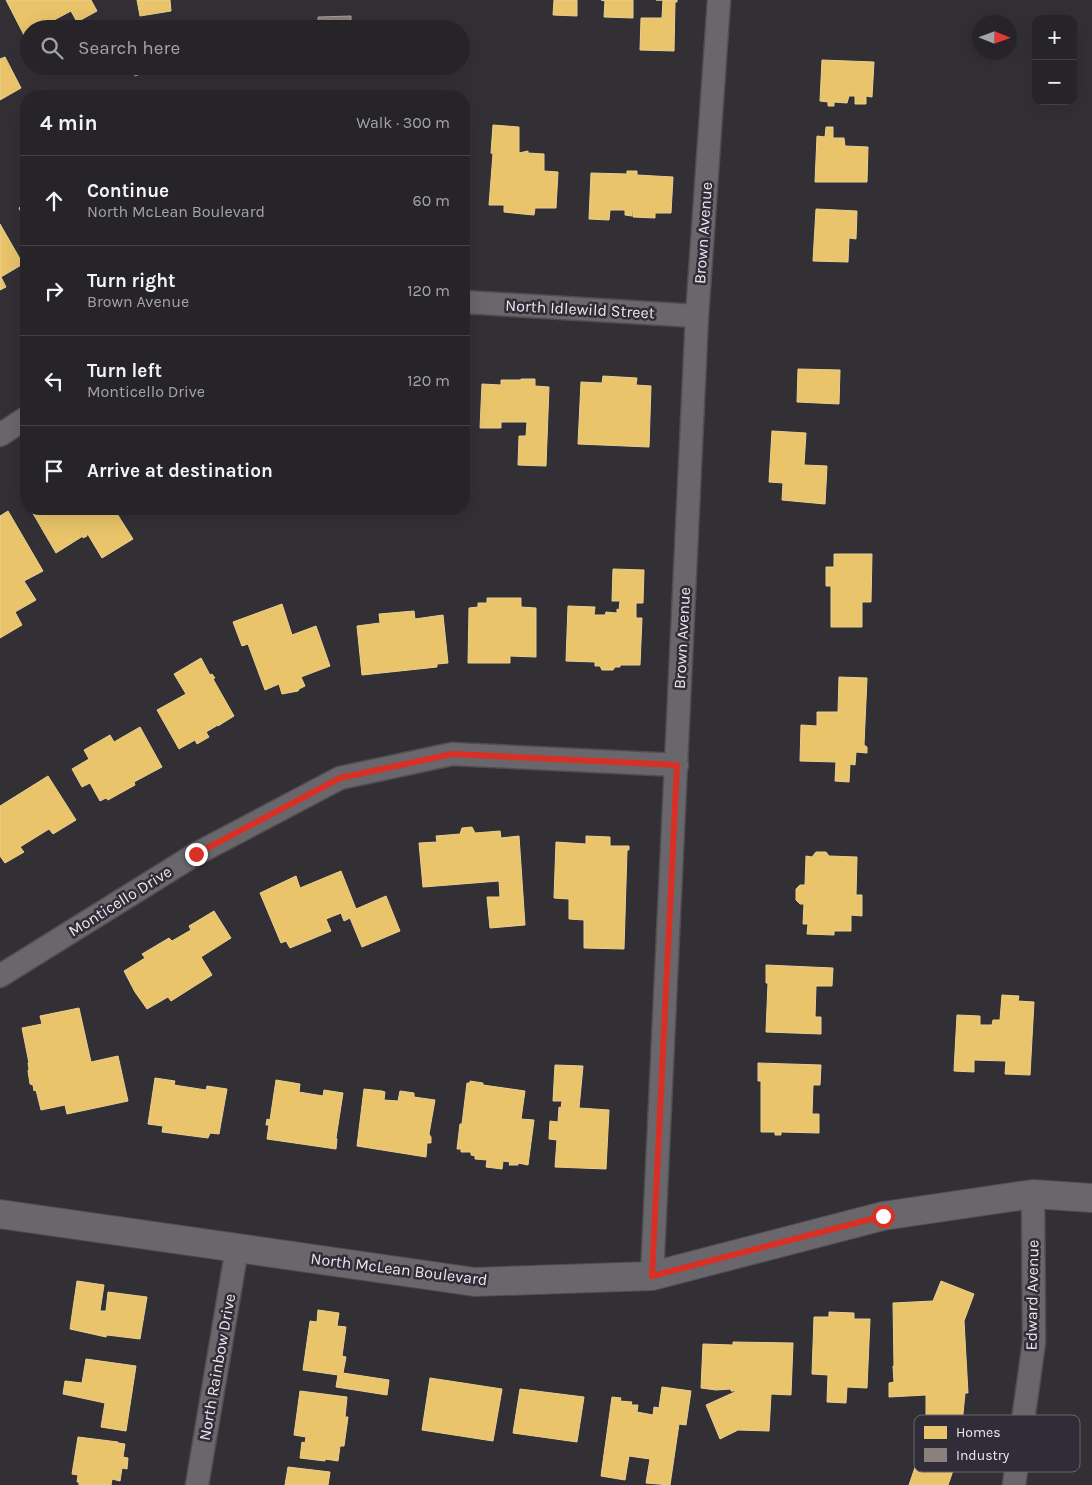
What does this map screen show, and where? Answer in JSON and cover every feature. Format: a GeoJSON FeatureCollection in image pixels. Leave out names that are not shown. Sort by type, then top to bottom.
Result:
{"type":"FeatureCollection","features":[{"type":"Feature","properties":{"kind":"main road","name":"North McLean Boulevard"},"geometry":{"type":"LineString","coordinates":[[0,1214],[476,1282],[652,1276],[883,1216],[1033,1194],[1092,1198]]}},
{"type":"Feature","properties":{"kind":"street","name":"Brown Avenue"},"geometry":{"type":"LineString","coordinates":[[652,1276],[697,316],[719,0]]}},
{"type":"Feature","properties":{"kind":"street","name":"North Idlewild Street"},"geometry":{"type":"LineString","coordinates":[[470,302],[697,316]]}},
{"type":"Feature","properties":{"kind":"street"},"geometry":{"type":"LineString","coordinates":[[0,435],[20,422]]}},
{"type":"Feature","properties":{"kind":"street","name":"Monticello Drive"},"geometry":{"type":"LineString","coordinates":[[0,976],[196,854],[340,778],[452,754],[677,765]]}},
{"type":"Feature","properties":{"kind":"street","name":"Edward Avenue"},"geometry":{"type":"LineString","coordinates":[[1024,1415],[1034,1342],[1033,1194]]}},
{"type":"Feature","properties":{"kind":"street","name":"North Rainbow Drive"},"geometry":{"type":"LineString","coordinates":[[197,1485],[238,1248]]}},
{"type":"Feature","properties":{"kind":"street","name":"Edward Avenue"},"geometry":{"type":"LineString","coordinates":[[1014,1485],[1016,1472]]}},
{"type":"Feature","properties":{"kind":"building: Homes"},"geometry":{"type":"Polygon","coordinates":[[[6,0],[91,0],[97,11],[81,20],[76,20],[71,11],[54,20],[20,20],[20,27],[6,0]]]}},
{"type":"Feature","properties":{"kind":"building: Homes"},"geometry":{"type":"Polygon","coordinates":[[[137,0],[170,0],[171,11],[140,16],[137,0]]]}},
{"type":"Feature","properties":{"kind":"building: Homes"},"geometry":{"type":"Polygon","coordinates":[[[554,0],[577,0],[577,16],[553,15],[554,0]]]}},
{"type":"Feature","properties":{"kind":"building: Homes"},"geometry":{"type":"Polygon","coordinates":[[[601,0],[633,0],[633,18],[604,17],[605,1],[601,0]]]}},
{"type":"Feature","properties":{"kind":"building: Homes"},"geometry":{"type":"Polygon","coordinates":[[[663,0],[677,0],[675,2],[674,51],[640,50],[641,18],[662,18],[663,0]]]}},
{"type":"Feature","properties":{"kind":"building: Homes"},"geometry":{"type":"Polygon","coordinates":[[[5,57],[21,88],[0,100],[0,59],[5,57]]]}},
{"type":"Feature","properties":{"kind":"building: Homes"},"geometry":{"type":"Polygon","coordinates":[[[822,60],[874,62],[872,97],[866,96],[866,104],[855,104],[855,96],[849,96],[847,103],[834,102],[834,106],[828,106],[828,102],[820,101],[822,60]]]}},
{"type":"Feature","properties":{"kind":"building: Homes"},"geometry":{"type":"Polygon","coordinates":[[[493,125],[519,127],[519,153],[528,151],[528,153],[544,154],[544,171],[558,172],[556,208],[535,208],[534,215],[504,212],[504,205],[489,205],[493,125]]]}},
{"type":"Feature","properties":{"kind":"building: Homes"},"geometry":{"type":"Polygon","coordinates":[[[826,127],[833,127],[833,138],[844,138],[845,146],[868,147],[867,182],[815,182],[817,136],[825,137],[826,127]]]}},
{"type":"Feature","properties":{"kind":"building: Homes"},"geometry":{"type":"Polygon","coordinates":[[[627,171],[637,171],[637,175],[673,177],[671,213],[655,213],[655,218],[633,217],[633,211],[632,216],[625,215],[625,210],[610,210],[609,220],[589,219],[591,173],[627,174],[627,171]]]}},
{"type":"Feature","properties":{"kind":"building: Homes"},"geometry":{"type":"Polygon","coordinates":[[[816,209],[857,211],[856,239],[849,238],[848,262],[813,261],[816,209]]]}},
{"type":"Feature","properties":{"kind":"building: Homes"},"geometry":{"type":"Polygon","coordinates":[[[0,224],[20,259],[20,266],[1,277],[6,287],[0,290],[0,224]]]}},
{"type":"Feature","properties":{"kind":"building: Homes"},"geometry":{"type":"Polygon","coordinates":[[[798,369],[840,370],[839,404],[797,402],[798,369]]]}},
{"type":"Feature","properties":{"kind":"building: Homes"},"geometry":{"type":"Polygon","coordinates":[[[603,376],[637,378],[636,385],[651,386],[649,447],[578,444],[581,382],[602,383],[603,376]]]}},
{"type":"Feature","properties":{"kind":"building: Homes"},"geometry":{"type":"Polygon","coordinates":[[[535,379],[535,386],[549,387],[546,466],[518,465],[519,436],[526,436],[527,422],[501,422],[501,428],[480,428],[482,384],[501,385],[501,380],[535,379]]]}},
{"type":"Feature","properties":{"kind":"building: Homes"},"geometry":{"type":"Polygon","coordinates":[[[772,431],[806,433],[804,465],[827,466],[825,504],[782,500],[783,483],[769,482],[772,431]]]}},
{"type":"Feature","properties":{"kind":"building: Homes"},"geometry":{"type":"Polygon","coordinates":[[[8,511],[43,571],[24,581],[36,600],[15,612],[22,625],[0,638],[0,516],[8,511]]]}},
{"type":"Feature","properties":{"kind":"building: Homes"},"geometry":{"type":"Polygon","coordinates":[[[34,515],[118,515],[133,539],[102,558],[87,533],[87,536],[83,538],[83,536],[56,553],[34,515]]]}},
{"type":"Feature","properties":{"kind":"building: Homes"},"geometry":{"type":"Polygon","coordinates":[[[834,554],[872,554],[871,602],[862,602],[862,627],[831,627],[831,586],[826,586],[826,567],[834,567],[834,554]]]}},
{"type":"Feature","properties":{"kind":"building: Homes"},"geometry":{"type":"Polygon","coordinates":[[[613,569],[644,570],[643,603],[636,603],[636,618],[642,618],[640,665],[620,665],[620,667],[615,667],[613,670],[602,670],[600,666],[595,666],[595,662],[566,661],[568,606],[595,607],[594,615],[605,615],[606,612],[617,613],[617,609],[619,610],[620,601],[612,601],[613,569]]]}},
{"type":"Feature","properties":{"kind":"building: Homes"},"geometry":{"type":"Polygon","coordinates":[[[487,598],[521,598],[521,607],[536,608],[536,657],[510,656],[510,663],[468,663],[469,608],[478,607],[478,603],[487,603],[487,598]]]}},
{"type":"Feature","properties":{"kind":"building: Homes"},"geometry":{"type":"Polygon","coordinates":[[[282,604],[292,635],[316,626],[330,666],[301,677],[305,686],[298,691],[282,694],[279,684],[265,690],[248,644],[242,646],[233,622],[282,604]]]}},
{"type":"Feature","properties":{"kind":"building: Homes"},"geometry":{"type":"Polygon","coordinates":[[[414,611],[415,619],[443,615],[448,663],[437,664],[437,667],[362,675],[357,626],[380,623],[379,614],[414,611]]]}},
{"type":"Feature","properties":{"kind":"building: Homes"},"geometry":{"type":"Polygon","coordinates":[[[201,658],[210,675],[212,674],[215,678],[213,679],[234,716],[206,732],[209,737],[197,744],[195,740],[179,749],[157,710],[186,694],[174,674],[201,658]]]}},
{"type":"Feature","properties":{"kind":"building: Homes"},"geometry":{"type":"Polygon","coordinates":[[[839,677],[867,678],[864,745],[867,747],[867,753],[856,752],[855,765],[850,764],[849,782],[835,781],[836,762],[800,761],[801,725],[817,726],[817,712],[838,712],[839,677]]]}},
{"type":"Feature","properties":{"kind":"building: Homes"},"geometry":{"type":"Polygon","coordinates":[[[140,727],[162,767],[134,782],[135,785],[108,800],[106,798],[100,801],[90,783],[82,787],[72,769],[89,759],[84,750],[110,735],[114,742],[140,727]]]}},
{"type":"Feature","properties":{"kind":"building: Homes"},"geometry":{"type":"Polygon","coordinates":[[[48,776],[76,820],[53,834],[49,829],[20,847],[24,852],[5,863],[0,856],[0,806],[48,776]]]}},
{"type":"Feature","properties":{"kind":"building: Homes"},"geometry":{"type":"Polygon","coordinates":[[[472,827],[475,833],[500,831],[501,838],[519,836],[525,925],[490,928],[487,897],[500,897],[499,881],[423,887],[419,843],[437,842],[436,836],[460,834],[462,828],[472,827]]]}},
{"type":"Feature","properties":{"kind":"building: Homes"},"geometry":{"type":"Polygon","coordinates":[[[586,836],[610,837],[610,846],[629,846],[629,850],[627,850],[624,949],[584,948],[584,920],[569,919],[569,899],[554,898],[556,842],[586,844],[586,836]]]}},
{"type":"Feature","properties":{"kind":"building: Homes"},"geometry":{"type":"Polygon","coordinates":[[[816,852],[826,852],[829,856],[857,857],[856,895],[862,895],[862,916],[851,915],[851,931],[834,931],[834,935],[807,934],[808,924],[803,924],[804,904],[800,904],[796,900],[796,889],[800,885],[805,885],[806,856],[812,857],[816,852]]]}},
{"type":"Feature","properties":{"kind":"building: Homes"},"geometry":{"type":"Polygon","coordinates":[[[341,871],[356,909],[386,896],[400,931],[362,947],[350,918],[344,921],[341,913],[326,919],[331,931],[290,948],[286,941],[281,943],[260,893],[296,876],[300,888],[341,871]]]}},
{"type":"Feature","properties":{"kind":"building: Homes"},"geometry":{"type":"Polygon","coordinates":[[[214,911],[231,938],[201,957],[212,975],[171,1001],[168,997],[147,1009],[124,971],[145,958],[142,954],[169,938],[172,941],[191,930],[189,926],[214,911]]]}},
{"type":"Feature","properties":{"kind":"building: Homes"},"geometry":{"type":"Polygon","coordinates":[[[766,965],[833,968],[832,986],[816,986],[815,1017],[821,1017],[821,1034],[766,1032],[768,983],[766,983],[766,965]]]}},
{"type":"Feature","properties":{"kind":"building: Homes"},"geometry":{"type":"Polygon","coordinates":[[[1002,995],[1019,996],[1018,1001],[1034,1002],[1030,1075],[1005,1074],[1006,1061],[974,1060],[974,1072],[954,1071],[957,1015],[980,1016],[980,1025],[992,1025],[993,1020],[1000,1020],[1002,995]]]}},
{"type":"Feature","properties":{"kind":"building: Homes"},"geometry":{"type":"Polygon","coordinates":[[[79,1008],[91,1062],[118,1056],[128,1101],[67,1114],[65,1105],[41,1110],[36,1090],[34,1091],[33,1085],[30,1084],[29,1063],[22,1028],[42,1024],[40,1016],[79,1008]]]}},
{"type":"Feature","properties":{"kind":"building: Homes"},"geometry":{"type":"Polygon","coordinates":[[[758,1063],[821,1065],[820,1085],[813,1085],[812,1114],[819,1114],[819,1133],[781,1132],[781,1135],[775,1135],[775,1132],[761,1132],[761,1081],[758,1081],[758,1063]]]}},
{"type":"Feature","properties":{"kind":"building: Homes"},"geometry":{"type":"Polygon","coordinates":[[[555,1065],[583,1066],[579,1108],[609,1110],[606,1169],[555,1167],[557,1140],[549,1139],[550,1121],[558,1122],[559,1107],[561,1108],[562,1101],[553,1101],[555,1065]]]}},
{"type":"Feature","properties":{"kind":"building: Homes"},"geometry":{"type":"Polygon","coordinates":[[[155,1078],[175,1081],[174,1085],[206,1090],[207,1086],[227,1089],[219,1134],[210,1133],[208,1138],[162,1132],[163,1126],[148,1124],[155,1078]]]}},
{"type":"Feature","properties":{"kind":"building: Homes"},"geometry":{"type":"Polygon","coordinates":[[[276,1080],[300,1084],[299,1092],[323,1096],[324,1090],[343,1093],[336,1149],[267,1139],[269,1125],[266,1125],[267,1119],[270,1120],[276,1080]]]}},
{"type":"Feature","properties":{"kind":"building: Homes"},"geometry":{"type":"Polygon","coordinates":[[[470,1081],[483,1083],[483,1085],[525,1091],[521,1119],[534,1120],[528,1165],[518,1163],[518,1165],[509,1165],[510,1162],[503,1161],[502,1169],[486,1167],[487,1160],[475,1159],[471,1152],[461,1152],[461,1149],[457,1149],[467,1083],[470,1083],[470,1081]]]}},
{"type":"Feature","properties":{"kind":"building: Homes"},"geometry":{"type":"Polygon","coordinates":[[[364,1089],[385,1092],[384,1100],[398,1101],[400,1091],[414,1093],[414,1097],[435,1100],[429,1134],[431,1143],[427,1143],[426,1157],[357,1146],[364,1089]]]}},
{"type":"Feature","properties":{"kind":"building: Homes"},"geometry":{"type":"Polygon","coordinates":[[[77,1281],[104,1285],[100,1311],[106,1311],[108,1292],[147,1297],[140,1339],[107,1335],[106,1337],[70,1329],[77,1281]]]}},
{"type":"Feature","properties":{"kind":"building: Homes"},"geometry":{"type":"Polygon","coordinates":[[[941,1281],[974,1294],[964,1321],[968,1393],[965,1393],[963,1415],[926,1415],[926,1395],[889,1397],[889,1383],[894,1382],[893,1303],[933,1301],[941,1281]]]}},
{"type":"Feature","properties":{"kind":"building: Homes"},"geometry":{"type":"Polygon","coordinates":[[[318,1310],[339,1313],[337,1326],[346,1327],[342,1356],[346,1357],[343,1373],[389,1380],[387,1395],[336,1387],[338,1375],[303,1370],[310,1321],[317,1322],[318,1310]]]}},
{"type":"Feature","properties":{"kind":"building: Homes"},"geometry":{"type":"Polygon","coordinates":[[[829,1312],[854,1313],[854,1319],[870,1319],[867,1388],[847,1387],[846,1403],[827,1402],[828,1375],[812,1374],[814,1317],[829,1317],[829,1312]]]}},
{"type":"Feature","properties":{"kind":"building: Homes"},"geometry":{"type":"Polygon","coordinates":[[[733,1342],[793,1343],[791,1395],[771,1394],[769,1431],[738,1430],[720,1439],[706,1405],[737,1391],[701,1388],[703,1344],[733,1345],[733,1342]]]}},
{"type":"Feature","properties":{"kind":"building: Homes"},"geometry":{"type":"Polygon","coordinates":[[[86,1359],[136,1366],[126,1431],[101,1427],[105,1403],[63,1394],[65,1381],[82,1383],[86,1359]]]}},
{"type":"Feature","properties":{"kind":"building: Homes"},"geometry":{"type":"Polygon","coordinates":[[[430,1378],[502,1389],[493,1441],[422,1430],[430,1378]]]}},
{"type":"Feature","properties":{"kind":"building: Homes"},"geometry":{"type":"Polygon","coordinates":[[[662,1387],[691,1391],[686,1425],[679,1424],[670,1485],[646,1483],[650,1459],[629,1456],[625,1480],[601,1476],[612,1397],[621,1398],[620,1401],[632,1402],[631,1405],[638,1405],[637,1412],[653,1415],[654,1407],[659,1408],[662,1387]]]}},
{"type":"Feature","properties":{"kind":"building: Homes"},"geometry":{"type":"Polygon","coordinates":[[[520,1389],[584,1397],[577,1442],[513,1433],[520,1389]]]}},
{"type":"Feature","properties":{"kind":"building: Homes"},"geometry":{"type":"Polygon","coordinates":[[[300,1391],[347,1397],[345,1417],[348,1417],[344,1446],[340,1446],[338,1461],[300,1458],[302,1442],[305,1443],[306,1437],[294,1435],[300,1391]]]}},
{"type":"Feature","properties":{"kind":"building: Homes"},"geometry":{"type":"Polygon","coordinates":[[[78,1437],[125,1444],[123,1457],[128,1458],[127,1469],[122,1468],[120,1481],[112,1479],[111,1485],[79,1485],[79,1482],[77,1482],[78,1475],[72,1474],[78,1437]]]}},
{"type":"Feature","properties":{"kind":"building: Homes"},"geometry":{"type":"Polygon","coordinates":[[[288,1467],[330,1472],[328,1485],[285,1485],[288,1467]]]}},
{"type":"Feature","properties":{"kind":"building: Homes"},"geometry":{"type":"Polygon","coordinates":[[[914,1470],[914,1472],[952,1472],[948,1485],[909,1485],[914,1470]]]}},
{"type":"Feature","properties":{"kind":"building: Industry"},"geometry":{"type":"Polygon","coordinates":[[[351,16],[351,20],[318,20],[318,17],[351,16]]]}},
{"type":"Feature","properties":{"kind":"route"},"geometry":{"type":"LineString","coordinates":[[196,854],[340,778],[452,754],[677,765],[652,1276],[883,1216]]}}]}
